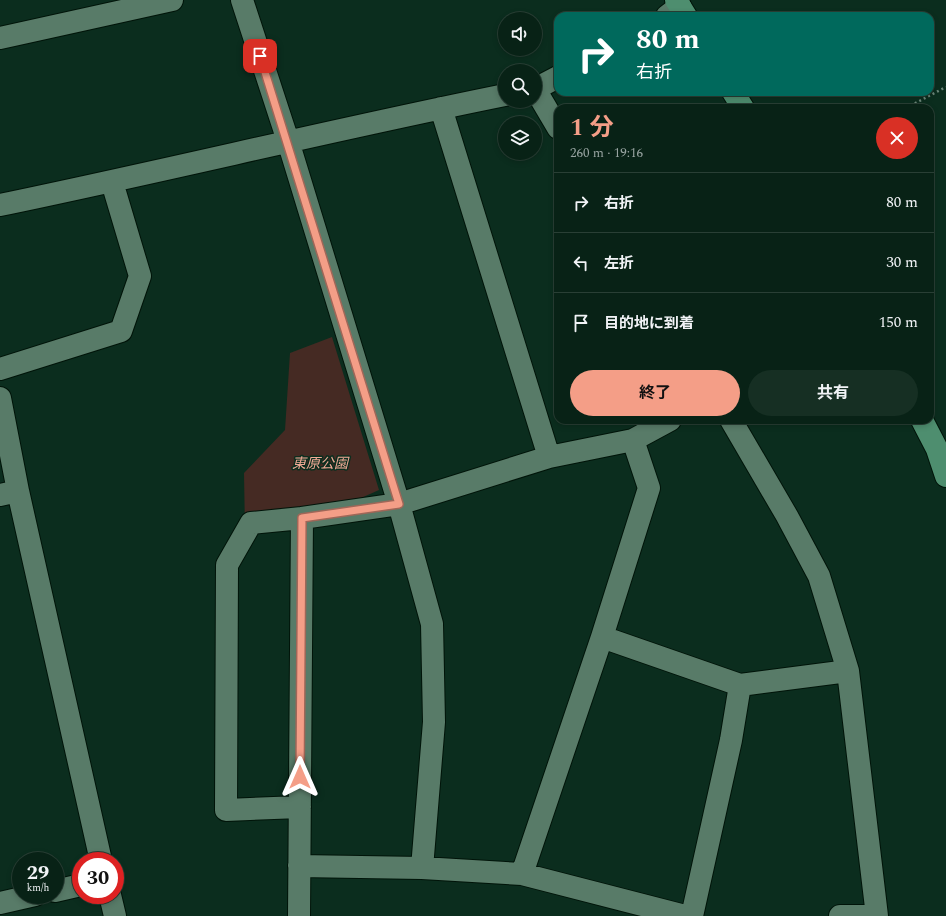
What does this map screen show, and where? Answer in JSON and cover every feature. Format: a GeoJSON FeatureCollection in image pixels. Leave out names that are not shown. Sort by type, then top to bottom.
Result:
{"type":"FeatureCollection","features":[{"type":"Feature","properties":{"kind":"main road"},"geometry":{"type":"LineString","coordinates":[[925,424],[941,447],[946,476]]}},
{"type":"Feature","properties":{"kind":"street"},"geometry":{"type":"LineString","coordinates":[[0,38],[172,0]]}},
{"type":"Feature","properties":{"kind":"street"},"geometry":{"type":"LineString","coordinates":[[242,0],[288,141],[399,504],[432,624],[434,722],[422,868]]}},
{"type":"Feature","properties":{"kind":"street"},"geometry":{"type":"LineString","coordinates":[[542,85],[554,78]]}},
{"type":"Feature","properties":{"kind":"street"},"geometry":{"type":"LineString","coordinates":[[0,205],[112,182],[288,141],[498,96]]}},
{"type":"Feature","properties":{"kind":"street"},"geometry":{"type":"LineString","coordinates":[[542,101],[554,121]]}},
{"type":"Feature","properties":{"kind":"street"},"geometry":{"type":"LineString","coordinates":[[441,108],[549,457]]}},
{"type":"Feature","properties":{"kind":"street"},"geometry":{"type":"LineString","coordinates":[[0,369],[121,331],[140,276],[112,182]]}},
{"type":"Feature","properties":{"kind":"street"},"geometry":{"type":"LineString","coordinates":[[0,398],[9,493],[99,852]]}},
{"type":"Feature","properties":{"kind":"street"},"geometry":{"type":"LineString","coordinates":[[300,807],[226,810],[227,565],[251,523],[302,518],[399,504],[549,457],[633,440],[663,424]]}},
{"type":"Feature","properties":{"kind":"street"},"geometry":{"type":"LineString","coordinates":[[733,424],[787,516],[819,576],[848,671],[877,916],[840,916]]}},
{"type":"Feature","properties":{"kind":"street"},"geometry":{"type":"LineString","coordinates":[[522,874],[602,637],[649,488],[633,440]]}},
{"type":"Feature","properties":{"kind":"street"},"geometry":{"type":"LineString","coordinates":[[299,916],[302,518]]}},
{"type":"Feature","properties":{"kind":"street"},"geometry":{"type":"LineString","coordinates":[[602,637],[740,685],[848,671]]}},
{"type":"Feature","properties":{"kind":"street"},"geometry":{"type":"LineString","coordinates":[[692,916],[731,740],[740,685]]}},
{"type":"Feature","properties":{"kind":"street"},"geometry":{"type":"LineString","coordinates":[[299,866],[422,868],[522,874],[685,916]]}},
{"type":"Feature","properties":{"kind":"street"},"geometry":{"type":"LineString","coordinates":[[0,903],[12,900]]}},
{"type":"Feature","properties":{"kind":"street"},"geometry":{"type":"LineString","coordinates":[[112,904],[115,916]]}},
{"type":"Feature","properties":{"kind":"path"},"geometry":{"type":"LineString","coordinates":[[934,93],[946,87]]}},
{"type":"Feature","properties":{"kind":"path"},"geometry":{"type":"LineString","coordinates":[[914,104],[929,96]]}},
{"type":"Feature","properties":{"kind":"green space","name":"東原公園"},"geometry":{"type":"Polygon","coordinates":[[[332,337],[379,490],[296,527],[245,532],[244,473],[285,430],[290,353],[332,337]]]}},
{"type":"Feature","properties":{"kind":"route"},"geometry":{"type":"LineString","coordinates":[[260,56],[288,141],[399,504],[302,518],[300,777]]}}]}
